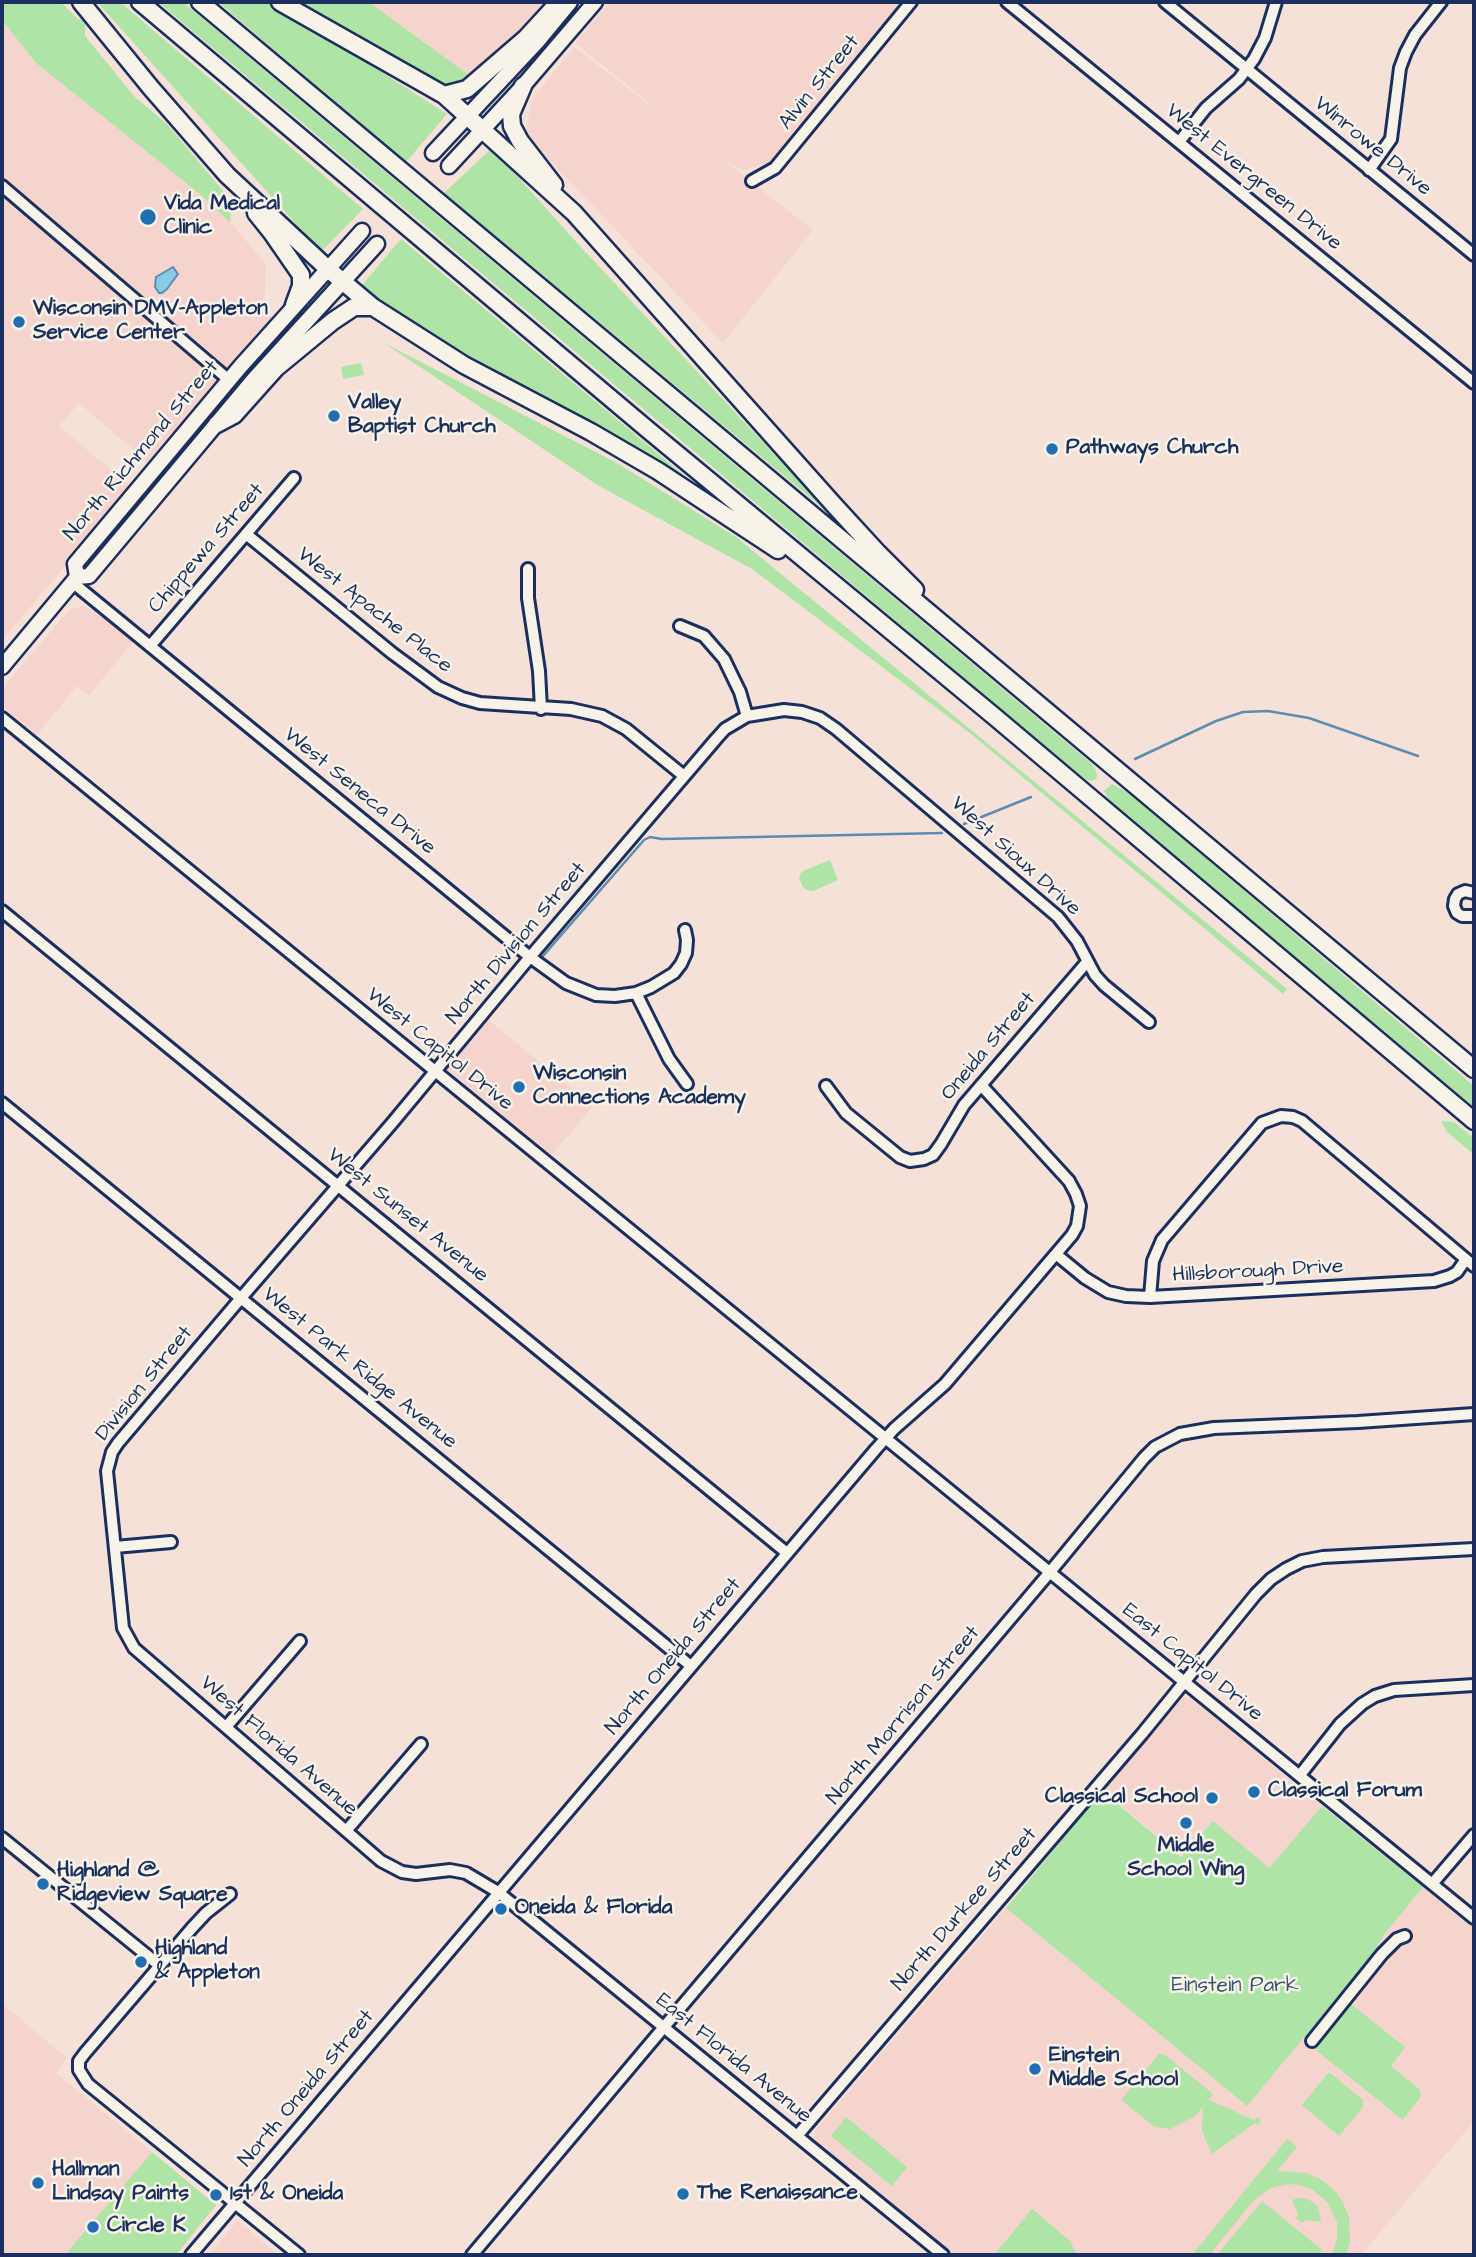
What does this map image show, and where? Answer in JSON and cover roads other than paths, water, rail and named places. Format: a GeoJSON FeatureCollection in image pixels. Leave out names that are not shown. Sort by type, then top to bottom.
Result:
{"type":"FeatureCollection","features":[{"type":"Feature","properties":{"kind":"highway"},"geometry":{"type":"LineString","coordinates":[[81,2],[227,175],[300,272],[302,286],[294,305]]}},
{"type":"Feature","properties":{"kind":"highway"},"geometry":{"type":"LineString","coordinates":[[141,2],[1474,1121]]}},
{"type":"Feature","properties":{"kind":"highway"},"geometry":{"type":"LineString","coordinates":[[200,2],[1474,1069]]}},
{"type":"Feature","properties":{"kind":"highway"},"geometry":{"type":"LineString","coordinates":[[280,2],[444,95],[574,213]]}},
{"type":"Feature","properties":{"kind":"highway"},"geometry":{"type":"LineString","coordinates":[[444,95],[467,89],[526,38],[559,2]]}},
{"type":"Feature","properties":{"kind":"highway"},"geometry":{"type":"LineString","coordinates":[[523,86],[511,114],[512,126],[520,141],[574,213],[842,515],[948,620],[972,650]]}},
{"type":"Feature","properties":{"kind":"highway"},"geometry":{"type":"LineString","coordinates":[[227,175],[373,307],[464,365],[658,471],[782,552],[813,578],[839,587]]}},
{"type":"Feature","properties":{"kind":"highway"},"geometry":{"type":"LineString","coordinates":[[217,424],[234,415],[276,368],[332,321],[354,307],[373,307]]}},
{"type":"Feature","properties":{"kind":"main road"},"geometry":{"type":"LineString","coordinates":[[433,153],[537,42],[570,2]]}},
{"type":"Feature","properties":{"kind":"main road"},"geometry":{"type":"LineString","coordinates":[[449,166],[596,2]]}},
{"type":"Feature","properties":{"kind":"main road","name":"North Richmond Street"},"geometry":{"type":"LineString","coordinates":[[75,580],[75,564],[229,380],[362,231]]}},
{"type":"Feature","properties":{"kind":"main road","name":"North Richmond Street"},"geometry":{"type":"LineString","coordinates":[[2,667],[75,580],[89,576],[254,379],[377,244]]}},
{"type":"Feature","properties":{"kind":"street","name":"Alvin Street"},"geometry":{"type":"LineString","coordinates":[[752,181],[775,168],[911,2]]}},
{"type":"Feature","properties":{"kind":"street","name":"West Evergreen Drive"},"geometry":{"type":"LineString","coordinates":[[1007,2],[1474,383]]}},
{"type":"Feature","properties":{"kind":"street","name":"Winrowe Drive"},"geometry":{"type":"LineString","coordinates":[[1165,2],[1474,255]]}},
{"type":"Feature","properties":{"kind":"street"},"geometry":{"type":"LineString","coordinates":[[1179,142],[1206,108],[1246,70],[1259,52],[1276,2]]}},
{"type":"Feature","properties":{"kind":"street"},"geometry":{"type":"LineString","coordinates":[[1369,170],[1391,139],[1400,68],[1406,52],[1415,35],[1441,2]]}},
{"type":"Feature","properties":{"kind":"street"},"geometry":{"type":"LineString","coordinates":[[2,186],[229,380]]}},
{"type":"Feature","properties":{"kind":"street","name":"Chippewa Street"},"geometry":{"type":"LineString","coordinates":[[150,646],[294,478]]}},
{"type":"Feature","properties":{"kind":"street","name":"West Apache Place"},"geometry":{"type":"LineString","coordinates":[[246,534],[438,687],[480,704],[590,712],[614,721],[684,776]]}},
{"type":"Feature","properties":{"kind":"street"},"geometry":{"type":"LineString","coordinates":[[528,569],[528,598],[540,671],[541,709]]}},
{"type":"Feature","properties":{"kind":"street","name":"West Seneca Drive"},"geometry":{"type":"LineString","coordinates":[[75,580],[150,646],[530,957],[566,983],[596,995],[636,993]]}},
{"type":"Feature","properties":{"kind":"street"},"geometry":{"type":"LineString","coordinates":[[680,626],[704,636],[724,659],[740,692],[747,716]]}},
{"type":"Feature","properties":{"kind":"street","name":"West Sioux Drive"},"geometry":{"type":"LineString","coordinates":[[747,716],[784,710],[802,712],[820,718],[836,729],[1058,917],[1077,941],[1104,985],[1149,1022]]}},
{"type":"Feature","properties":{"kind":"street","name":"North Division Street"},"geometry":{"type":"LineString","coordinates":[[241,1298],[684,776],[725,729],[747,716]]}},
{"type":"Feature","properties":{"kind":"street","name":"West Capitol Drive"},"geometry":{"type":"LineString","coordinates":[[2,718],[885,1438]]}},
{"type":"Feature","properties":{"kind":"street"},"geometry":{"type":"LineString","coordinates":[[1474,893],[1465,891],[1458,894],[1454,906],[1462,916],[1474,916]]}},
{"type":"Feature","properties":{"kind":"street","name":"West Sunset Avenue"},"geometry":{"type":"LineString","coordinates":[[2,911],[787,1553]]}},
{"type":"Feature","properties":{"kind":"street"},"geometry":{"type":"LineString","coordinates":[[685,930],[686,953],[681,964],[663,981],[636,993],[669,1059],[687,1084]]}},
{"type":"Feature","properties":{"kind":"street","name":"Oneida Street"},"geometry":{"type":"LineString","coordinates":[[826,1086],[846,1113],[900,1157],[910,1161],[933,1155],[955,1117],[1087,961]]}},
{"type":"Feature","properties":{"kind":"street","name":"North Oneida Street"},"geometry":{"type":"LineString","coordinates":[[191,2255],[885,1438],[945,1384],[1057,1255],[1077,1226],[1080,1206],[1069,1181],[981,1085]]}},
{"type":"Feature","properties":{"kind":"street","name":"West Park Ridge Avenue"},"geometry":{"type":"LineString","coordinates":[[2,1103],[691,1666]]}},
{"type":"Feature","properties":{"kind":"street"},"geometry":{"type":"LineString","coordinates":[[1150,1297],[1153,1261],[1162,1240],[1262,1123],[1282,1116],[1302,1121],[1470,1263]]}},
{"type":"Feature","properties":{"kind":"street","name":"Hillsborough Drive"},"geometry":{"type":"LineString","coordinates":[[1057,1255],[1085,1278],[1108,1292],[1150,1297],[1434,1280],[1443,1279],[1470,1263]]}},
{"type":"Feature","properties":{"kind":"street","name":"Division Street"},"geometry":{"type":"LineString","coordinates":[[115,1547],[107,1484],[112,1452],[241,1298]]}},
{"type":"Feature","properties":{"kind":"street","name":"North Morrison Street"},"geometry":{"type":"LineString","coordinates":[[472,2255],[1155,1447],[1180,1434],[1214,1428],[1474,1414]]}},
{"type":"Feature","properties":{"kind":"street","name":"East Capitol Drive"},"geometry":{"type":"LineString","coordinates":[[885,1438],[1474,1918]]}},
{"type":"Feature","properties":{"kind":"street"},"geometry":{"type":"LineString","coordinates":[[115,1547],[171,1542]]}},
{"type":"Feature","properties":{"kind":"street","name":"West Florida Avenue"},"geometry":{"type":"LineString","coordinates":[[115,1547],[123,1628],[134,1648],[391,1868],[416,1874],[450,1870],[466,1872],[498,1892]]}},
{"type":"Feature","properties":{"kind":"street","name":"North Durkee Street"},"geometry":{"type":"LineString","coordinates":[[797,2136],[1185,1683],[1256,1594],[1286,1569],[1302,1561],[1474,1549]]}},
{"type":"Feature","properties":{"kind":"street"},"geometry":{"type":"LineString","coordinates":[[226,1727],[300,1642]]}},
{"type":"Feature","properties":{"kind":"street"},"geometry":{"type":"LineString","coordinates":[[1300,1775],[1340,1724],[1375,1696],[1394,1690],[1474,1685]]}},
{"type":"Feature","properties":{"kind":"street"},"geometry":{"type":"LineString","coordinates":[[346,1830],[421,1744]]}},
{"type":"Feature","properties":{"kind":"street"},"geometry":{"type":"LineString","coordinates":[[1433,1884],[1474,1835]]}},
{"type":"Feature","properties":{"kind":"street"},"geometry":{"type":"LineString","coordinates":[[2,1838],[159,1965]]}},
{"type":"Feature","properties":{"kind":"street","name":"East Florida Avenue"},"geometry":{"type":"LineString","coordinates":[[498,1892],[943,2255]]}},
{"type":"Feature","properties":{"kind":"street"},"geometry":{"type":"LineString","coordinates":[[230,1894],[199,1919],[159,1965],[85,2053],[79,2061],[79,2070],[82,2077],[97,2091],[299,2255]]}},
{"type":"Feature","properties":{"kind":"street"},"geometry":{"type":"LineString","coordinates":[[1312,2041],[1382,1954],[1397,1939],[1405,1936]]}},
{"type":"Feature","properties":{"kind":"water"},"geometry":{"type":"Polygon","coordinates":[[[173,267],[178,274],[167,289],[159,293],[155,287],[156,277],[173,267]]]}},
{"type":"Feature","properties":{"kind":"waterway"},"geometry":{"type":"LineString","coordinates":[[1135,759],[1216,721],[1243,712],[1268,711],[1309,718],[1418,756]]}},
{"type":"Feature","properties":{"kind":"waterway"},"geometry":{"type":"LineString","coordinates":[[964,824],[1031,797]]}},
{"type":"Feature","properties":{"kind":"waterway"},"geometry":{"type":"LineString","coordinates":[[543,956],[644,840],[650,837],[662,839],[942,833]]}},
{"type":"Feature","properties":{"kind":"place","name":"Vida Medical Clinic"},"geometry":{"type":"Point","coordinates":[148,217]}},
{"type":"Feature","properties":{"kind":"place","name":"Wisconsin DMV-Appleton Service Center"},"geometry":{"type":"Point","coordinates":[19,322]}},
{"type":"Feature","properties":{"kind":"place","name":"Valley Baptist Church"},"geometry":{"type":"Point","coordinates":[334,416]}},
{"type":"Feature","properties":{"kind":"place","name":"Pathways Church"},"geometry":{"type":"Point","coordinates":[1052,449]}},
{"type":"Feature","properties":{"kind":"place","name":"Wisconsin Connections Academy"},"geometry":{"type":"Point","coordinates":[519,1087]}},
{"type":"Feature","properties":{"kind":"place","name":"Classical Forum"},"geometry":{"type":"Point","coordinates":[1254,1792]}},
{"type":"Feature","properties":{"kind":"place","name":"Classical School"},"geometry":{"type":"Point","coordinates":[1212,1798]}},
{"type":"Feature","properties":{"kind":"place","name":"Middle School Wing"},"geometry":{"type":"Point","coordinates":[1186,1823]}},
{"type":"Feature","properties":{"kind":"place","name":"Highland @ Ridgeview Square"},"geometry":{"type":"Point","coordinates":[43,1884]}},
{"type":"Feature","properties":{"kind":"place","name":"Oneida & Florida"},"geometry":{"type":"Point","coordinates":[501,1909]}},
{"type":"Feature","properties":{"kind":"place","name":"Highland & Appleton"},"geometry":{"type":"Point","coordinates":[141,1962]}},
{"type":"Feature","properties":{"kind":"place","name":"Einstein Middle School"},"geometry":{"type":"Point","coordinates":[1035,2069]}},
{"type":"Feature","properties":{"kind":"place","name":"Hallman Lindsay Paints"},"geometry":{"type":"Point","coordinates":[38,2183]}},
{"type":"Feature","properties":{"kind":"place","name":"The Renaissance"},"geometry":{"type":"Point","coordinates":[683,2194]}},
{"type":"Feature","properties":{"kind":"place","name":"1st & Oneida"},"geometry":{"type":"Point","coordinates":[216,2195]}},
{"type":"Feature","properties":{"kind":"place","name":"Circle K"},"geometry":{"type":"Point","coordinates":[93,2227]}},
{"type":"Feature","properties":{"kind":"park label","name":"Einstein Park"},"geometry":{"type":"Point","coordinates":[1235,1987]}}]}
